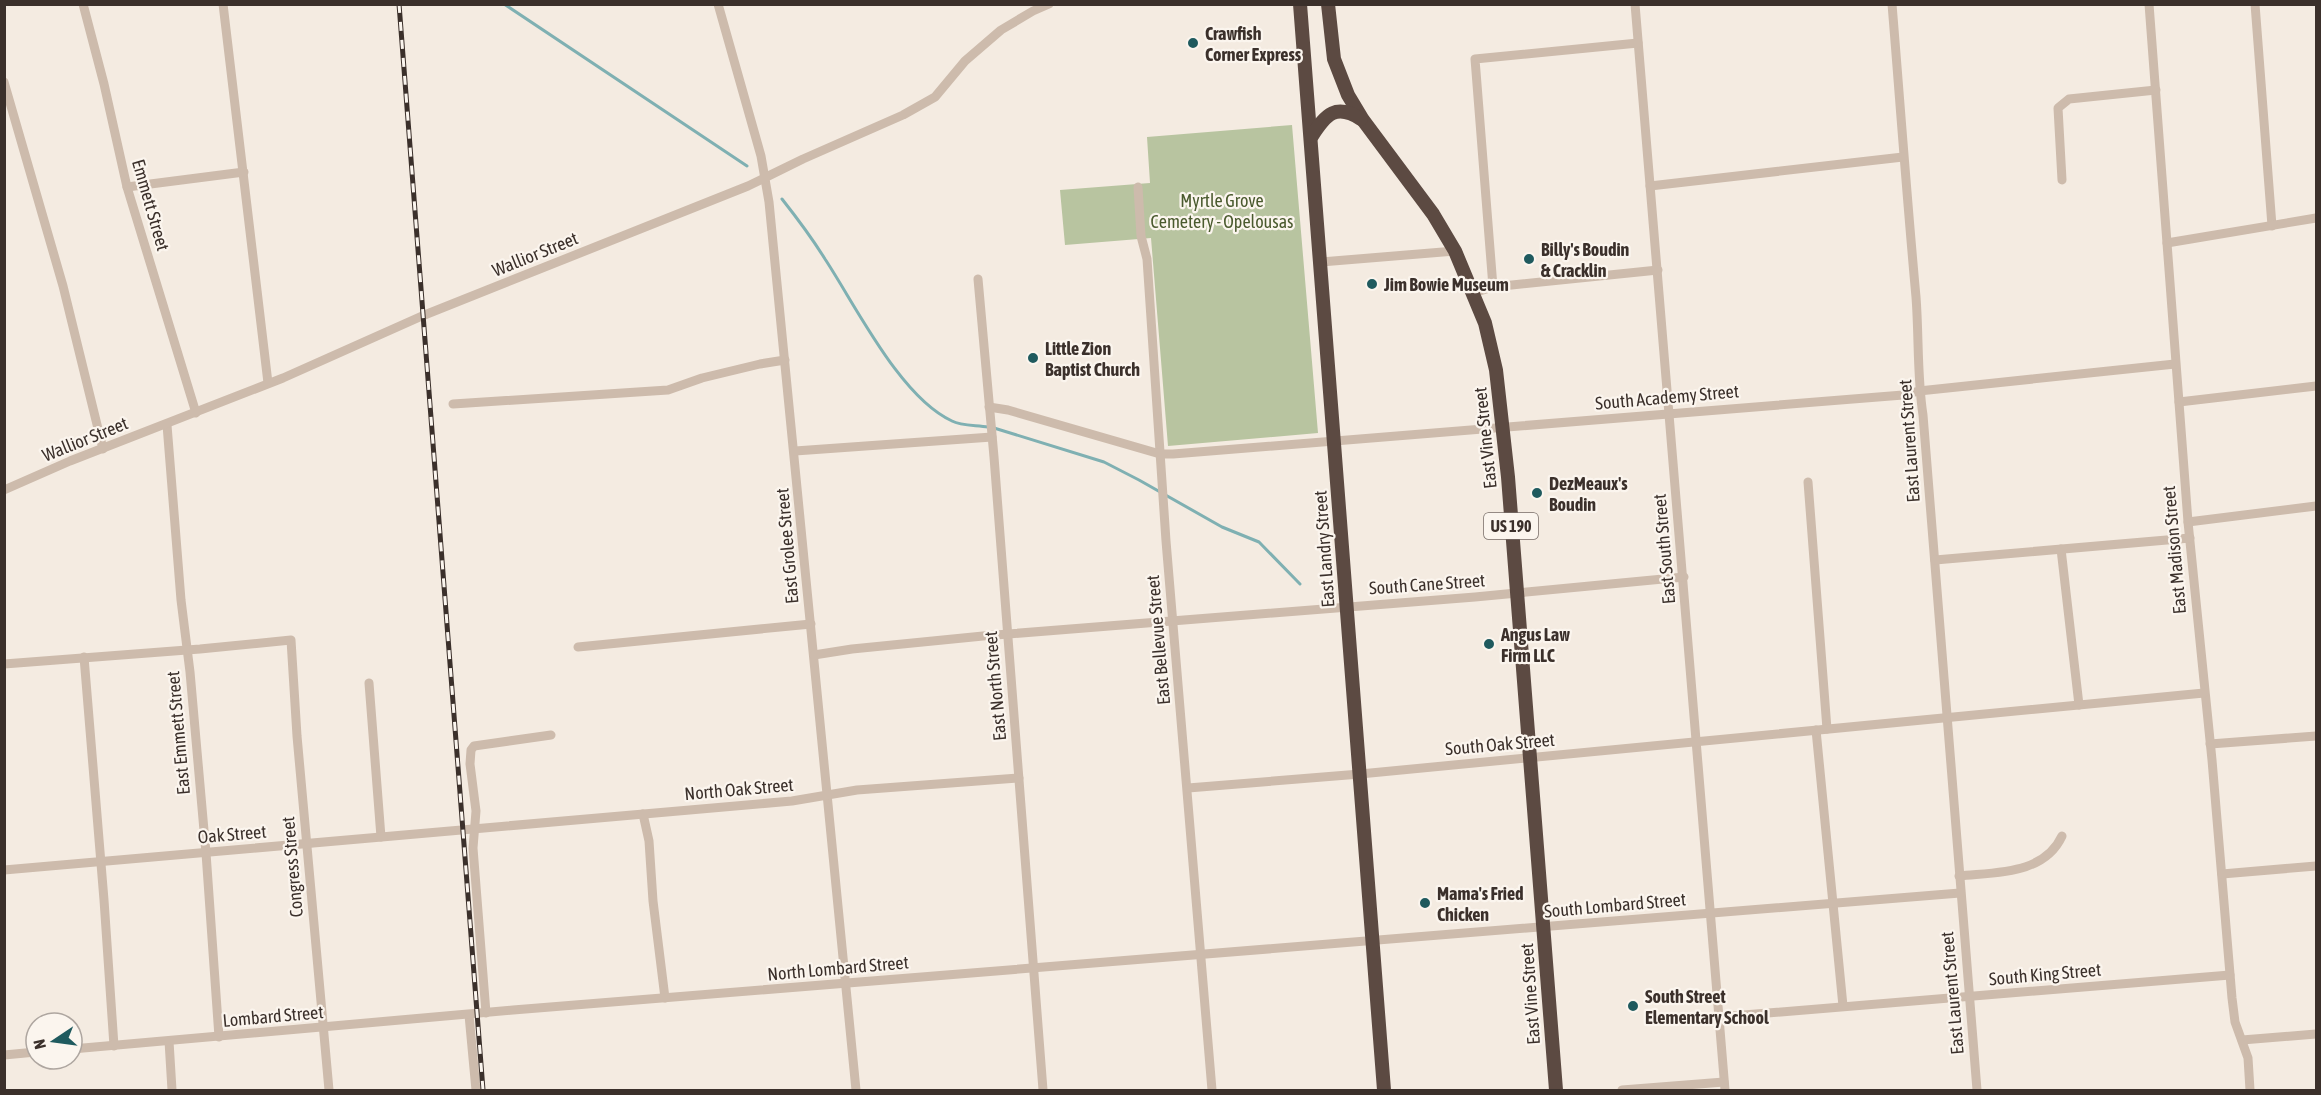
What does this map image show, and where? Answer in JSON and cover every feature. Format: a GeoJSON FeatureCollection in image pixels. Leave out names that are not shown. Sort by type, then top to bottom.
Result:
{"type":"FeatureCollection","features":[{"type":"Feature","properties":{"kind":"highway","name":"East Landry Street"},"geometry":{"type":"LineString","coordinates":[[1300,4],[1384,1090]]}},
{"type":"Feature","properties":{"kind":"highway","name":"East Vine Street"},"geometry":{"type":"LineString","coordinates":[[1328,4],[1335,59],[1348,95],[1363,120],[1433,214],[1455,251],[1473,293],[1496,370],[1517,593],[1556,1090]]}},
{"type":"Feature","properties":{"kind":"highway"},"geometry":{"type":"LineString","coordinates":[[1312,136],[1324,120],[1337,111],[1351,112],[1363,120]]}},
{"type":"Feature","properties":{"kind":"street","name":"Emmett Street"},"geometry":{"type":"LineString","coordinates":[[83,4],[127,187],[196,413]]}},
{"type":"Feature","properties":{"kind":"street"},"geometry":{"type":"LineString","coordinates":[[223,4],[268,384]]}},
{"type":"Feature","properties":{"kind":"street","name":"East Grolee Street"},"geometry":{"type":"LineString","coordinates":[[718,4],[766,177],[795,452],[856,1090]]}},
{"type":"Feature","properties":{"kind":"street","name":"Wallior Street"},"geometry":{"type":"LineString","coordinates":[[4,490],[268,384],[422,316],[748,186],[925,105],[944,89],[965,62],[994,35],[1022,16],[1049,4]]}},
{"type":"Feature","properties":{"kind":"street","name":"East South Street"},"geometry":{"type":"LineString","coordinates":[[1635,4],[1724,1086]]}},
{"type":"Feature","properties":{"kind":"street","name":"East Laurent Street"},"geometry":{"type":"LineString","coordinates":[[1892,4],[1917,309],[1921,375],[1919,391],[1935,560],[1977,1090]]}},
{"type":"Feature","properties":{"kind":"street","name":"East Madison Street"},"geometry":{"type":"LineString","coordinates":[[2149,4],[2188,522],[2230,975],[2235,1022],[2248,1058],[2250,1090]]}},
{"type":"Feature","properties":{"kind":"street"},"geometry":{"type":"LineString","coordinates":[[2255,4],[2272,226]]}},
{"type":"Feature","properties":{"kind":"street"},"geometry":{"type":"LineString","coordinates":[[1493,287],[1475,59],[1638,43]]}},
{"type":"Feature","properties":{"kind":"street"},"geometry":{"type":"LineString","coordinates":[[4,82],[63,286],[103,449]]}},
{"type":"Feature","properties":{"kind":"street"},"geometry":{"type":"LineString","coordinates":[[2062,180],[2058,108],[2069,99],[2156,90]]}},
{"type":"Feature","properties":{"kind":"street"},"geometry":{"type":"LineString","coordinates":[[1650,186],[1904,157]]}},
{"type":"Feature","properties":{"kind":"street"},"geometry":{"type":"LineString","coordinates":[[127,187],[244,172]]}},
{"type":"Feature","properties":{"kind":"street","name":"East Bellevue Street"},"geometry":{"type":"LineString","coordinates":[[1138,187],[1141,236],[1147,259],[1162,486],[1212,1090]]}},
{"type":"Feature","properties":{"kind":"street"},"geometry":{"type":"LineString","coordinates":[[2167,243],[2316,218]]}},
{"type":"Feature","properties":{"kind":"street"},"geometry":{"type":"LineString","coordinates":[[1321,262],[1455,251]]}},
{"type":"Feature","properties":{"kind":"street"},"geometry":{"type":"LineString","coordinates":[[1473,293],[1493,287],[1658,270]]}},
{"type":"Feature","properties":{"kind":"street","name":"East North Street"},"geometry":{"type":"LineString","coordinates":[[978,279],[1043,1090]]}},
{"type":"Feature","properties":{"kind":"street"},"geometry":{"type":"LineString","coordinates":[[453,404],[668,390],[714,375],[785,360]]}},
{"type":"Feature","properties":{"kind":"street","name":"South Academy Street"},"geometry":{"type":"LineString","coordinates":[[1160,454],[1903,395],[1919,391],[2175,364]]}},
{"type":"Feature","properties":{"kind":"street"},"geometry":{"type":"LineString","coordinates":[[2179,402],[2316,386]]}},
{"type":"Feature","properties":{"kind":"street"},"geometry":{"type":"LineString","coordinates":[[989,407],[1008,410],[1160,454]]}},
{"type":"Feature","properties":{"kind":"street","name":"East Emmett Street"},"geometry":{"type":"LineString","coordinates":[[167,425],[206,853],[219,1037]]}},
{"type":"Feature","properties":{"kind":"street"},"geometry":{"type":"LineString","coordinates":[[795,452],[992,434]]}},
{"type":"Feature","properties":{"kind":"street"},"geometry":{"type":"LineString","coordinates":[[1808,482],[1827,729]]}},
{"type":"Feature","properties":{"kind":"street"},"geometry":{"type":"LineString","coordinates":[[2188,522],[2316,506]]}},
{"type":"Feature","properties":{"kind":"street"},"geometry":{"type":"LineString","coordinates":[[1935,560],[2190,538]]}},
{"type":"Feature","properties":{"kind":"street"},"geometry":{"type":"LineString","coordinates":[[2061,549],[2079,705]]}},
{"type":"Feature","properties":{"kind":"street","name":"South Cane Street"},"geometry":{"type":"LineString","coordinates":[[814,656],[852,649],[1173,620],[1684,578]]}},
{"type":"Feature","properties":{"kind":"street"},"geometry":{"type":"LineString","coordinates":[[578,647],[811,624]]}},
{"type":"Feature","properties":{"kind":"street","name":"Congress Street"},"geometry":{"type":"LineString","coordinates":[[186,650],[291,640],[297,736],[328,1090]]}},
{"type":"Feature","properties":{"kind":"street"},"geometry":{"type":"LineString","coordinates":[[4,664],[186,650]]}},
{"type":"Feature","properties":{"kind":"street"},"geometry":{"type":"LineString","coordinates":[[84,657],[114,1046]]}},
{"type":"Feature","properties":{"kind":"street"},"geometry":{"type":"LineString","coordinates":[[369,683],[381,837]]}},
{"type":"Feature","properties":{"kind":"street"},"geometry":{"type":"LineString","coordinates":[[1843,1006],[1816,730],[2204,693]]}},
{"type":"Feature","properties":{"kind":"street","name":"South Oak Street"},"geometry":{"type":"LineString","coordinates":[[1188,788],[1360,774],[1816,730]]}},
{"type":"Feature","properties":{"kind":"street"},"geometry":{"type":"LineString","coordinates":[[476,1090],[477,1014],[473,848],[476,811],[470,764],[471,750],[474,746],[551,735]]}},
{"type":"Feature","properties":{"kind":"street"},"geometry":{"type":"LineString","coordinates":[[2210,744],[2316,735]]}},
{"type":"Feature","properties":{"kind":"street","name":"North Oak Street"},"geometry":{"type":"LineString","coordinates":[[462,829],[792,801],[928,784],[1019,778]]}},
{"type":"Feature","properties":{"kind":"street"},"geometry":{"type":"LineString","coordinates":[[643,814],[649,841],[653,901],[665,998]]}},
{"type":"Feature","properties":{"kind":"street","name":"Oak Street"},"geometry":{"type":"LineString","coordinates":[[4,870],[462,829]]}},
{"type":"Feature","properties":{"kind":"street"},"geometry":{"type":"LineString","coordinates":[[1959,876],[2013,870],[2032,865],[2052,850],[2062,836]]}},
{"type":"Feature","properties":{"kind":"street"},"geometry":{"type":"LineString","coordinates":[[2222,874],[2316,866]]}},
{"type":"Feature","properties":{"kind":"street","name":"South Lombard Street"},"geometry":{"type":"LineString","coordinates":[[1201,955],[1960,893]]}},
{"type":"Feature","properties":{"kind":"street","name":"North Lombard Street"},"geometry":{"type":"LineString","coordinates":[[477,1014],[1201,955]]}},
{"type":"Feature","properties":{"kind":"street","name":"South King Street"},"geometry":{"type":"LineString","coordinates":[[1719,1017],[2230,975]]}},
{"type":"Feature","properties":{"kind":"street","name":"Lombard Street"},"geometry":{"type":"LineString","coordinates":[[84,1048],[477,1014]]}},
{"type":"Feature","properties":{"kind":"street"},"geometry":{"type":"LineString","coordinates":[[2242,1040],[2316,1034]]}},
{"type":"Feature","properties":{"kind":"street"},"geometry":{"type":"LineString","coordinates":[[168,1041],[172,1090]]}},
{"type":"Feature","properties":{"kind":"street"},"geometry":{"type":"LineString","coordinates":[[4,1055],[24,1053]]}},
{"type":"Feature","properties":{"kind":"street"},"geometry":{"type":"LineString","coordinates":[[1622,1090],[1724,1086]]}},
{"type":"Feature","properties":{"kind":"green space","name":"Myrtle Grove Cemetery - Opelousas"},"geometry":{"type":"Polygon","coordinates":[[[1292,125],[1318,433],[1168,446],[1151,238],[1065,245],[1060,190],[1150,183],[1147,137],[1292,125]]]}},
{"type":"Feature","properties":{"kind":"waterway"},"geometry":{"type":"LineString","coordinates":[[504,4],[747,166]]}},
{"type":"Feature","properties":{"kind":"waterway"},"geometry":{"type":"LineString","coordinates":[[782,199],[820,251],[881,349],[915,392],[933,409],[956,423],[988,427]]}},
{"type":"Feature","properties":{"kind":"waterway"},"geometry":{"type":"LineString","coordinates":[[994,428],[1104,462],[1222,527],[1259,542],[1300,584]]}},
{"type":"Feature","properties":{"kind":"railway"},"geometry":{"type":"LineString","coordinates":[[399,4],[483,1090]]}},
{"type":"Feature","properties":{"kind":"place","name":"Crawfish Corner Express"},"geometry":{"type":"Point","coordinates":[1193,43]}},
{"type":"Feature","properties":{"kind":"place","name":"Billy's Boudin & Cracklin"},"geometry":{"type":"Point","coordinates":[1529,259]}},
{"type":"Feature","properties":{"kind":"place","name":"Jim Bowie Museum"},"geometry":{"type":"Point","coordinates":[1372,284]}},
{"type":"Feature","properties":{"kind":"place","name":"Little Zion Baptist Church"},"geometry":{"type":"Point","coordinates":[1033,358]}},
{"type":"Feature","properties":{"kind":"place","name":"DezMeaux's Boudin"},"geometry":{"type":"Point","coordinates":[1537,493]}},
{"type":"Feature","properties":{"kind":"place","name":"Angus Law Firm LLC"},"geometry":{"type":"Point","coordinates":[1489,644]}},
{"type":"Feature","properties":{"kind":"place","name":"Mama's Fried Chicken"},"geometry":{"type":"Point","coordinates":[1425,903]}},
{"type":"Feature","properties":{"kind":"place","name":"South Street Elementary School"},"geometry":{"type":"Point","coordinates":[1633,1006]}}]}
